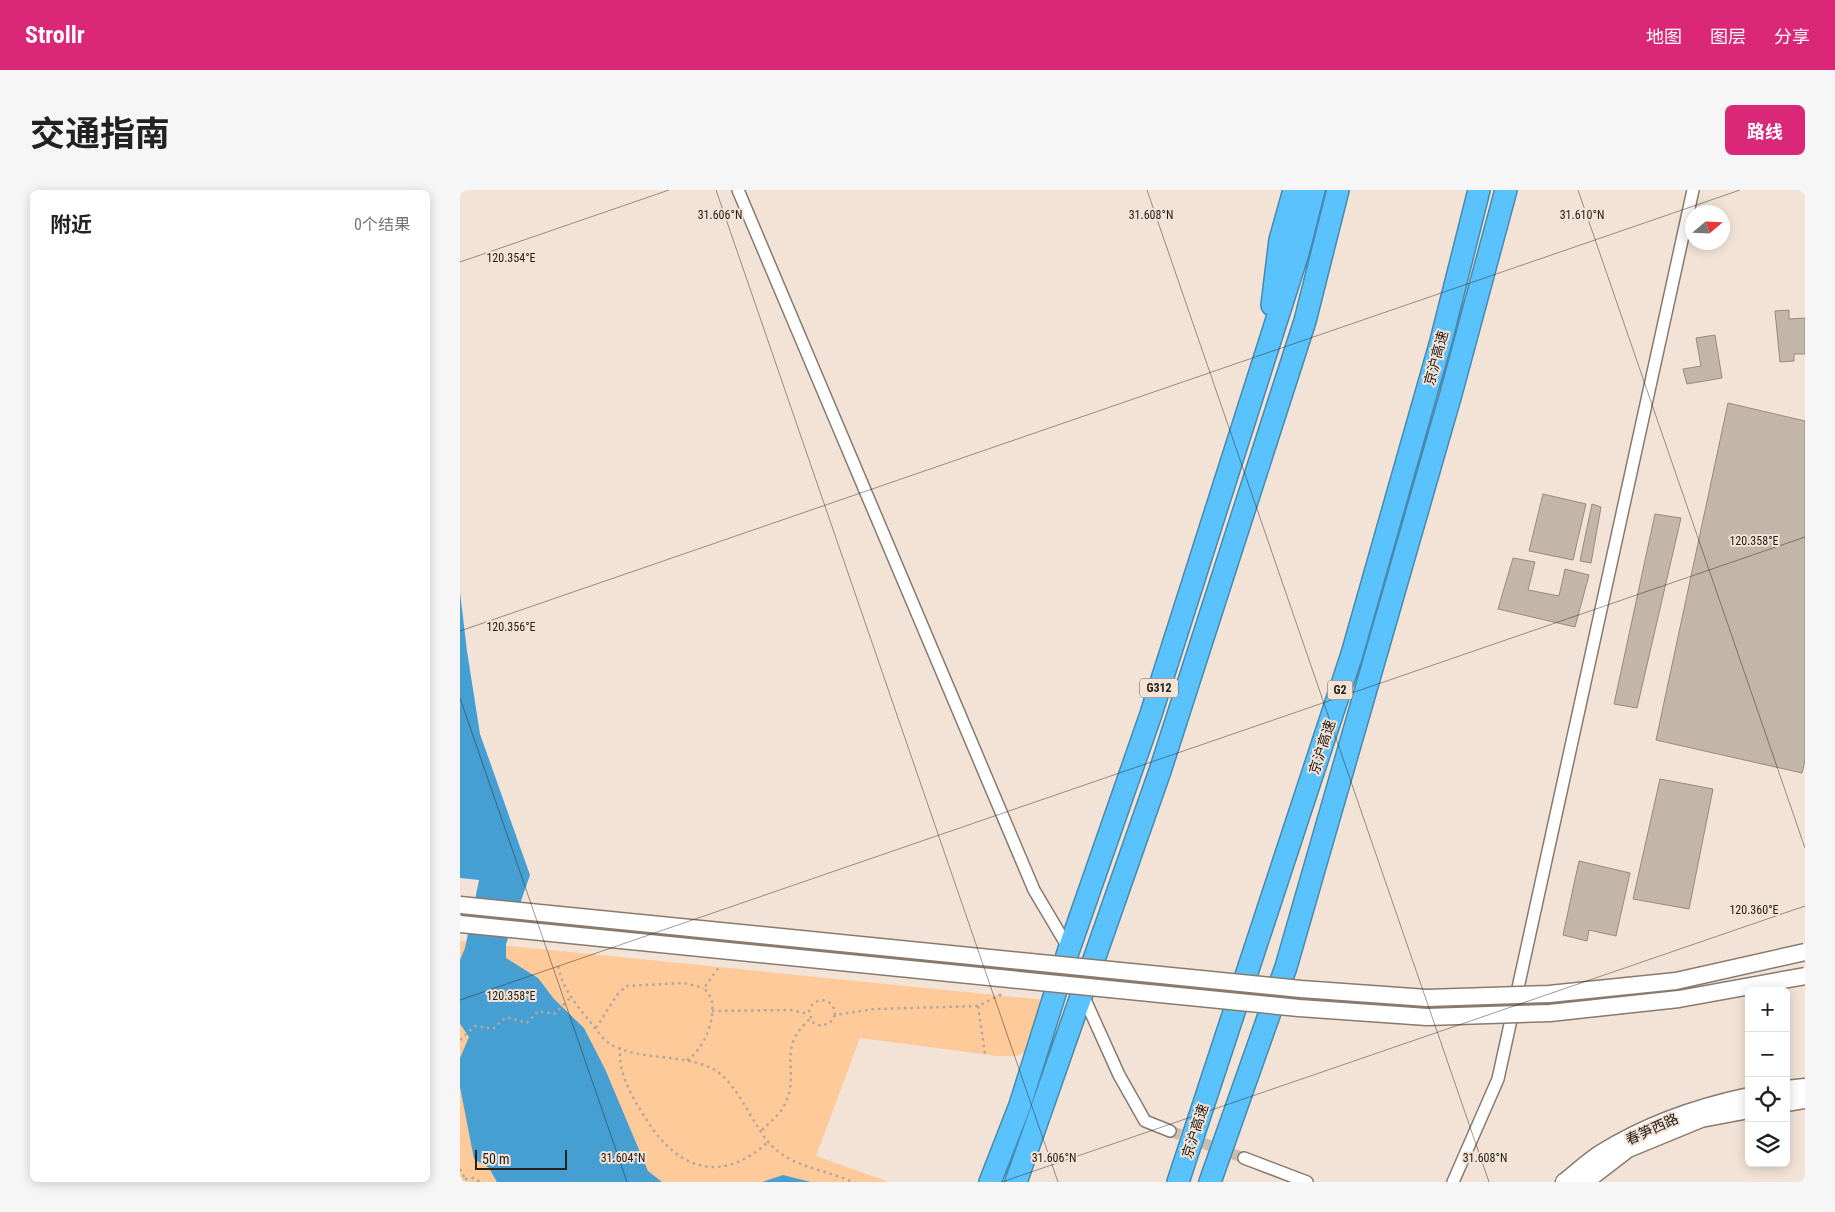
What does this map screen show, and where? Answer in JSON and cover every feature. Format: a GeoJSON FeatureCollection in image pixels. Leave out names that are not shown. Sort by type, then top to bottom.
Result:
{"type":"FeatureCollection","features":[{"type":"Feature","properties":{"kind":"highway"},"geometry":{"type":"LineString","coordinates":[[1264,359],[1280,240],[1294,190]]}},
{"type":"Feature","properties":{"kind":"highway","name":"G312"},"geometry":{"type":"LineString","coordinates":[[990,1182],[1020,1105],[1068,949],[1150,717],[1298,253],[1314,190]]}},
{"type":"Feature","properties":{"kind":"highway","name":"G312"},"geometry":{"type":"LineString","coordinates":[[1016,1182],[1160,771],[1305,321],[1338,190]]}},
{"type":"Feature","properties":{"kind":"highway","name":"京沪高速"},"geometry":{"type":"LineString","coordinates":[[1178,1182],[1352,654],[1441,341],[1479,190]]}},
{"type":"Feature","properties":{"kind":"highway","name":"京沪高速"},"geometry":{"type":"LineString","coordinates":[[1210,1182],[1286,967],[1451,394],[1506,190]]}},
{"type":"Feature","properties":{"kind":"main road"},"geometry":{"type":"LineString","coordinates":[[460,905],[1301,989],[1427,998],[1549,994],[1676,981],[1805,952]]}},
{"type":"Feature","properties":{"kind":"main road"},"geometry":{"type":"LineString","coordinates":[[460,924],[1289,1007],[1427,1017],[1550,1013],[1679,999],[1805,976]]}},
{"type":"Feature","properties":{"kind":"main road"},"geometry":{"type":"LineString","coordinates":[[1790,1088],[1805,1086]]}},
{"type":"Feature","properties":{"kind":"main road","name":"春笋西路"},"geometry":{"type":"LineString","coordinates":[[1564,1182],[1600,1154],[1660,1123],[1723,1102],[1745,1097]]}},
{"type":"Feature","properties":{"kind":"main road"},"geometry":{"type":"LineString","coordinates":[[1790,1102],[1805,1100]]}},
{"type":"Feature","properties":{"kind":"main road","name":"春笋西路"},"geometry":{"type":"LineString","coordinates":[[1585,1182],[1628,1149],[1701,1119],[1745,1111]]}},
{"type":"Feature","properties":{"kind":"street"},"geometry":{"type":"LineString","coordinates":[[738,190],[1034,890],[1068,949],[1083,994],[1119,1074],[1145,1121],[1170,1131]]}},
{"type":"Feature","properties":{"kind":"street"},"geometry":{"type":"LineString","coordinates":[[1453,1182],[1498,1079],[1693,190]]}},
{"type":"Feature","properties":{"kind":"street"},"geometry":{"type":"LineString","coordinates":[[1244,1158],[1307,1182]]}},
{"type":"Feature","properties":{"kind":"path"},"geometry":{"type":"LineString","coordinates":[[558,966],[562,982],[570,998],[610,1044],[635,1053],[687,1061],[714,1070],[735,1092],[762,1130],[768,1142],[783,1156],[807,1167],[852,1182]]}},
{"type":"Feature","properties":{"kind":"path"},"geometry":{"type":"LineString","coordinates":[[704,988],[719,967]]}},
{"type":"Feature","properties":{"kind":"path"},"geometry":{"type":"LineString","coordinates":[[596,1028],[616,995],[626,986],[684,983],[704,988],[712,999],[712,1011],[704,1042],[695,1055],[687,1061]]}},
{"type":"Feature","properties":{"kind":"path"},"geometry":{"type":"LineString","coordinates":[[834,1015],[874,1008],[978,1006],[1010,990]]}},
{"type":"Feature","properties":{"kind":"path"},"geometry":{"type":"LineString","coordinates":[[460,1040],[476,1026],[493,1029],[506,1017],[526,1023],[538,1011],[554,1014],[570,998]]}},
{"type":"Feature","properties":{"kind":"path"},"geometry":{"type":"LineString","coordinates":[[820,1000],[829,1002],[833,1006],[834,1015],[830,1023],[825,1026],[816,1025],[808,1014],[812,1003],[820,1000]]}},
{"type":"Feature","properties":{"kind":"path"},"geometry":{"type":"LineString","coordinates":[[978,1006],[985,1054]]}},
{"type":"Feature","properties":{"kind":"path"},"geometry":{"type":"LineString","coordinates":[[712,1011],[791,1010],[808,1014]]}},
{"type":"Feature","properties":{"kind":"path"},"geometry":{"type":"LineString","coordinates":[[762,1130],[776,1117],[785,1104],[790,1081],[791,1044],[798,1030],[810,1019]]}},
{"type":"Feature","properties":{"kind":"path"},"geometry":{"type":"LineString","coordinates":[[620,1047],[622,1074],[630,1093],[658,1138],[683,1164]]}},
{"type":"Feature","properties":{"kind":"path"},"geometry":{"type":"LineString","coordinates":[[760,1154],[768,1142]]}},
{"type":"Feature","properties":{"kind":"path"},"geometry":{"type":"LineString","coordinates":[[460,1169],[464,1179]]}},
{"type":"Feature","properties":{"kind":"path"},"geometry":{"type":"LineString","coordinates":[[461,1182],[464,1179],[473,1178],[480,1182]]}},
{"type":"Feature","properties":{"kind":"shaded area"},"geometry":{"type":"Polygon","coordinates":[[[460,941],[1046,1000],[1028,1050],[1017,1056],[997,1056],[860,1038],[816,1156],[889,1182],[460,1182],[460,941]]]}},
{"type":"Feature","properties":{"kind":"water"},"geometry":{"type":"Polygon","coordinates":[[[460,592],[480,734],[530,875],[506,944],[506,958],[538,978],[554,999],[584,1028],[605,1069],[648,1171],[662,1182],[497,1182],[489,1168],[474,1159],[460,1087],[460,1058],[469,1037],[460,1024],[460,960],[465,948],[479,880],[460,878],[460,592]]]}},
{"type":"Feature","properties":{"kind":"water"},"geometry":{"type":"Polygon","coordinates":[[[783,1175],[811,1182],[762,1182],[783,1175]]]}},
{"type":"Feature","properties":{"kind":"building"},"geometry":{"type":"Polygon","coordinates":[[[1789,310],[1789,319],[1805,318],[1805,354],[1794,354],[1794,361],[1780,362],[1775,311],[1789,310]]]}},
{"type":"Feature","properties":{"kind":"building"},"geometry":{"type":"Polygon","coordinates":[[[1715,335],[1722,378],[1687,384],[1683,369],[1701,366],[1696,338],[1715,335]]]}},
{"type":"Feature","properties":{"kind":"building"},"geometry":{"type":"Polygon","coordinates":[[[1728,403],[1805,421],[1805,760],[1802,773],[1656,740],[1728,403]]]}},
{"type":"Feature","properties":{"kind":"building"},"geometry":{"type":"Polygon","coordinates":[[[1543,494],[1586,504],[1573,560],[1529,551],[1543,494]]]}},
{"type":"Feature","properties":{"kind":"building"},"geometry":{"type":"Polygon","coordinates":[[[1592,504],[1601,507],[1591,563],[1580,561],[1592,504]]]}},
{"type":"Feature","properties":{"kind":"building"},"geometry":{"type":"Polygon","coordinates":[[[1655,514],[1681,518],[1637,708],[1614,704],[1655,514]]]}},
{"type":"Feature","properties":{"kind":"building"},"geometry":{"type":"Polygon","coordinates":[[[1513,558],[1535,562],[1528,590],[1559,596],[1565,569],[1589,575],[1575,627],[1498,609],[1513,558]]]}},
{"type":"Feature","properties":{"kind":"building"},"geometry":{"type":"Polygon","coordinates":[[[1660,779],[1713,789],[1689,909],[1633,899],[1660,779]]]}},
{"type":"Feature","properties":{"kind":"building"},"geometry":{"type":"Polygon","coordinates":[[[1579,861],[1630,873],[1616,936],[1589,930],[1587,941],[1563,935],[1579,861]]]}},
{"type":"Feature","properties":{"kind":"tunnel"},"geometry":{"type":"LineString","coordinates":[[1170,1131],[1244,1158]]}}]}
